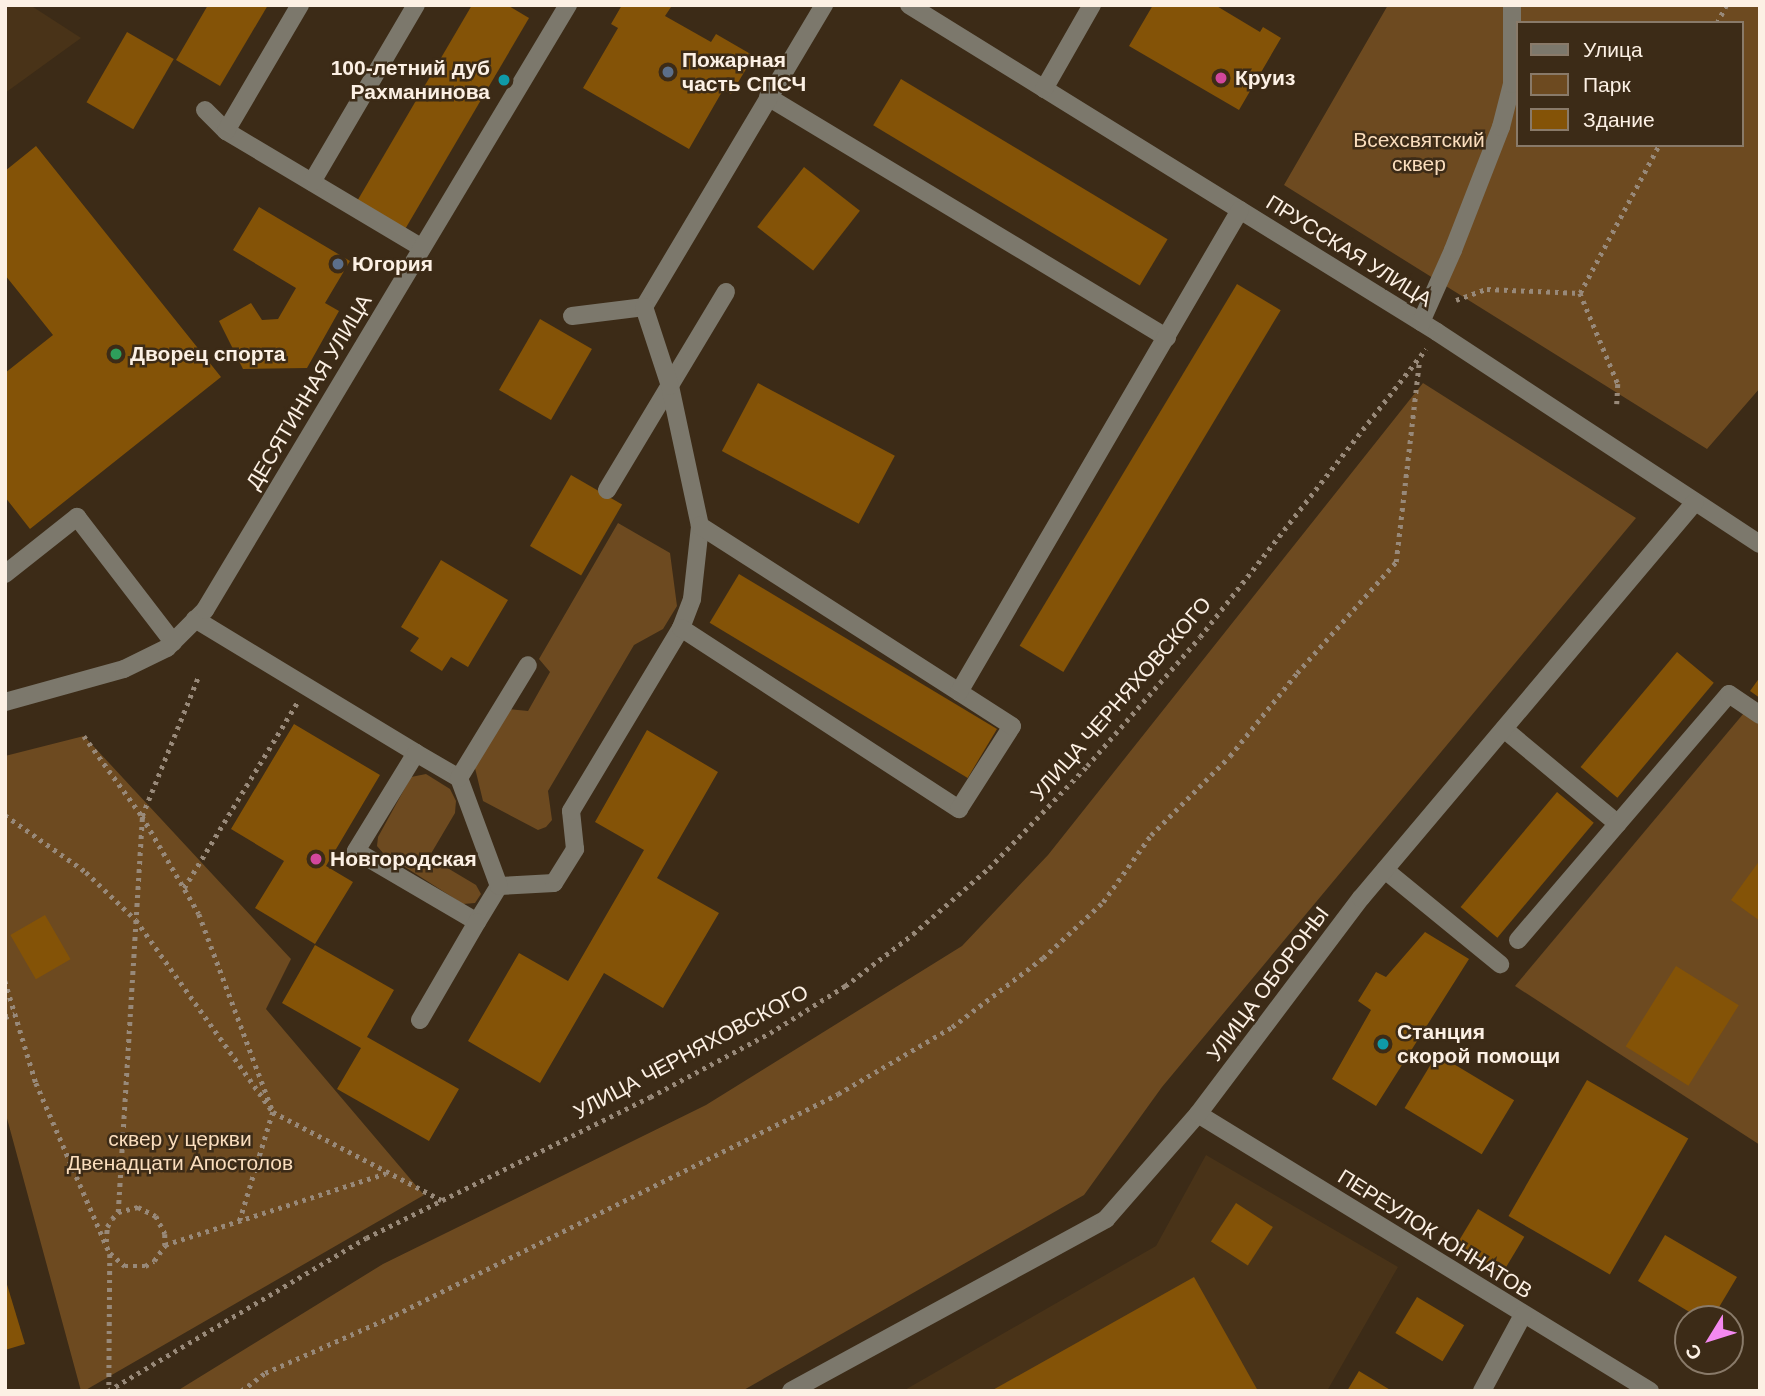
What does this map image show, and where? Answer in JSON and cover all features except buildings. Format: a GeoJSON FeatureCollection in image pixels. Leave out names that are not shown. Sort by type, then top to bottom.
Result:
{"type":"FeatureCollection","features":[{"type":"Feature","properties":{"kind":"street"},"geometry":{"type":"LineString","coordinates":[[226,131],[300,5]]}},
{"type":"Feature","properties":{"kind":"street"},"geometry":{"type":"LineString","coordinates":[[312,182],[416,5]]}},
{"type":"Feature","properties":{"kind":"street","name":"ДЕСЯТИННАЯ УЛИЦА"},"geometry":{"type":"LineString","coordinates":[[5,702],[124,669],[173,642],[205,610],[568,5]]}},
{"type":"Feature","properties":{"kind":"street"},"geometry":{"type":"LineString","coordinates":[[499,886],[554,883],[575,849],[571,811],[681,628],[692,599],[700,526],[670,386],[644,307],[824,5]]}},
{"type":"Feature","properties":{"kind":"street","name":"ПРУССКАЯ УЛИЦА"},"geometry":{"type":"LineString","coordinates":[[909,5],[1437,332],[1695,502],[1757,536]]}},
{"type":"Feature","properties":{"kind":"street"},"geometry":{"type":"LineString","coordinates":[[1044,89],[1092,5]]}},
{"type":"Feature","properties":{"kind":"street"},"geometry":{"type":"LineString","coordinates":[[1421,322],[1453,250],[1501,127],[1512,83],[1512,5]]}},
{"type":"Feature","properties":{"kind":"street"},"geometry":{"type":"LineString","coordinates":[[768,97],[1167,338]]}},
{"type":"Feature","properties":{"kind":"street"},"geometry":{"type":"LineString","coordinates":[[205,110],[226,131],[422,247]]}},
{"type":"Feature","properties":{"kind":"street"},"geometry":{"type":"LineString","coordinates":[[959,692],[1240,210]]}},
{"type":"Feature","properties":{"kind":"street"},"geometry":{"type":"LineString","coordinates":[[607,490],[726,292]]}},
{"type":"Feature","properties":{"kind":"street"},"geometry":{"type":"LineString","coordinates":[[572,316],[644,307]]}},
{"type":"Feature","properties":{"kind":"street","name":"УЛИЦА ОБОРОНЫ"},"geometry":{"type":"LineString","coordinates":[[791,1391],[1106,1219],[1199,1114],[1385,870],[1695,502]]}},
{"type":"Feature","properties":{"kind":"street"},"geometry":{"type":"LineString","coordinates":[[5,574],[77,517],[173,642]]}},
{"type":"Feature","properties":{"kind":"street"},"geometry":{"type":"LineString","coordinates":[[681,628],[959,809],[1012,726],[700,526]]}},
{"type":"Feature","properties":{"kind":"street"},"geometry":{"type":"LineString","coordinates":[[195,619],[459,778],[499,886]]}},
{"type":"Feature","properties":{"kind":"street"},"geometry":{"type":"LineString","coordinates":[[459,778],[528,665]]}},
{"type":"Feature","properties":{"kind":"street"},"geometry":{"type":"LineString","coordinates":[[1518,940],[1729,694],[1760,715]]}},
{"type":"Feature","properties":{"kind":"street"},"geometry":{"type":"LineString","coordinates":[[1504,729],[1618,824]]}},
{"type":"Feature","properties":{"kind":"street"},"geometry":{"type":"LineString","coordinates":[[416,753],[356,851],[477,922]]}},
{"type":"Feature","properties":{"kind":"street"},"geometry":{"type":"LineString","coordinates":[[1385,870],[1500,964]]}},
{"type":"Feature","properties":{"kind":"street"},"geometry":{"type":"LineString","coordinates":[[419,1020],[499,886]]}},
{"type":"Feature","properties":{"kind":"street","name":"ПЕРЕУЛОК ЮННАТОВ"},"geometry":{"type":"LineString","coordinates":[[1199,1114],[1650,1391]]}},
{"type":"Feature","properties":{"kind":"street"},"geometry":{"type":"LineString","coordinates":[[1482,1391],[1523,1315]]}},
{"type":"Feature","properties":{"kind":"path"},"geometry":{"type":"LineString","coordinates":[[1718,21],[1726,5]]}},
{"type":"Feature","properties":{"kind":"path"},"geometry":{"type":"LineString","coordinates":[[1580,293],[1658,147]]}},
{"type":"Feature","properties":{"kind":"path"},"geometry":{"type":"LineString","coordinates":[[1456,300],[1487,289],[1580,293]]}},
{"type":"Feature","properties":{"kind":"path"},"geometry":{"type":"LineString","coordinates":[[1580,293],[1618,384],[1617,404]]}},
{"type":"Feature","properties":{"kind":"path","name":"УЛИЦА ЧЕРНЯХОВСКОГО"},"geometry":{"type":"LineString","coordinates":[[109,1390],[366,1238],[650,1097],[770,1033],[845,986],[913,934],[989,868],[1087,766],[1200,637],[1419,361],[1437,332]]}},
{"type":"Feature","properties":{"kind":"path"},"geometry":{"type":"LineString","coordinates":[[241,1391],[265,1373],[395,1315],[838,1094],[952,1027],[1043,958],[1103,902],[1151,835],[1230,756],[1297,673],[1396,562],[1419,361]]}},
{"type":"Feature","properties":{"kind":"path"},"geometry":{"type":"LineString","coordinates":[[109,1390],[110,1254],[105,1236],[107,1227],[118,1212],[142,816],[199,675]]}},
{"type":"Feature","properties":{"kind":"path"},"geometry":{"type":"LineString","coordinates":[[184,888],[307,687]]}},
{"type":"Feature","properties":{"kind":"path"},"geometry":{"type":"LineString","coordinates":[[84,736],[142,816],[199,914],[273,1112],[240,1220]]}},
{"type":"Feature","properties":{"kind":"path"},"geometry":{"type":"LineString","coordinates":[[5,815],[86,872],[136,920],[273,1112],[441,1200]]}},
{"type":"Feature","properties":{"kind":"path"},"geometry":{"type":"LineString","coordinates":[[5,981],[36,1083],[110,1254],[125,1266],[145,1266],[154,1261],[165,1245],[165,1234],[156,1216],[138,1208],[118,1212]]}},
{"type":"Feature","properties":{"kind":"path"},"geometry":{"type":"LineString","coordinates":[[5,1017],[15,1014]]}},
{"type":"Feature","properties":{"kind":"path"},"geometry":{"type":"LineString","coordinates":[[165,1245],[387,1173]]}},
{"type":"Feature","properties":{"kind":"shaded area"},"geometry":{"type":"Polygon","coordinates":[[[5,5],[30,5],[81,38],[5,93],[5,5]]]}},
{"type":"Feature","properties":{"kind":"shaded area"},"geometry":{"type":"Polygon","coordinates":[[[1206,1155],[1398,1267],[1327,1391],[903,1391],[1156,1246],[1206,1155]]]}},
{"type":"Feature","properties":{"kind":"green space","name":"Всехсвятский сквер"},"geometry":{"type":"Polygon","coordinates":[[[1388,5],[1760,5],[1760,388],[1707,449],[1284,185],[1388,5]]]}},
{"type":"Feature","properties":{"kind":"green space"},"geometry":{"type":"Polygon","coordinates":[[[1423,383],[1636,518],[1162,1087],[1084,1195],[742,1391],[177,1391],[383,1264],[706,1105],[962,946],[1048,855],[1423,383]]]}},
{"type":"Feature","properties":{"kind":"green space"},"geometry":{"type":"Polygon","coordinates":[[[618,523],[670,553],[677,606],[663,629],[634,645],[548,791],[552,820],[546,827],[538,830],[483,801],[474,764],[508,709],[528,711],[550,672],[539,659],[618,523]]]}},
{"type":"Feature","properties":{"kind":"green space"},"geometry":{"type":"Polygon","coordinates":[[[1749,707],[1760,714],[1760,1145],[1515,986],[1749,707]]]}},
{"type":"Feature","properties":{"kind":"green space","name":"сквер у церкви Двенадцати Апостолов"},"geometry":{"type":"Polygon","coordinates":[[[84,736],[291,959],[266,1009],[424,1195],[81,1391],[5,1111],[5,756],[84,736]]]}},
{"type":"Feature","properties":{"kind":"green space"},"geometry":{"type":"Polygon","coordinates":[[[426,774],[450,789],[456,801],[455,813],[429,857],[476,885],[481,894],[475,903],[463,904],[383,853],[377,846],[378,837],[411,777],[426,774]]]}},
{"type":"Feature","properties":{"kind":"place","name":"Пожарная часть СПСЧ"},"geometry":{"type":"Point","coordinates":[668,72]}},
{"type":"Feature","properties":{"kind":"place","name":"Круиз"},"geometry":{"type":"Point","coordinates":[1221,78]}},
{"type":"Feature","properties":{"kind":"place","name":"100-летний дуб Рахманинова"},"geometry":{"type":"Point","coordinates":[504,80]}},
{"type":"Feature","properties":{"kind":"place","name":"Югория"},"geometry":{"type":"Point","coordinates":[338,264]}},
{"type":"Feature","properties":{"kind":"place","name":"Дворец спорта"},"geometry":{"type":"Point","coordinates":[116,354]}},
{"type":"Feature","properties":{"kind":"place","name":"Новгородская"},"geometry":{"type":"Point","coordinates":[316,859]}},
{"type":"Feature","properties":{"kind":"place","name":"Станция скорой помощи"},"geometry":{"type":"Point","coordinates":[1383,1044]}}]}
